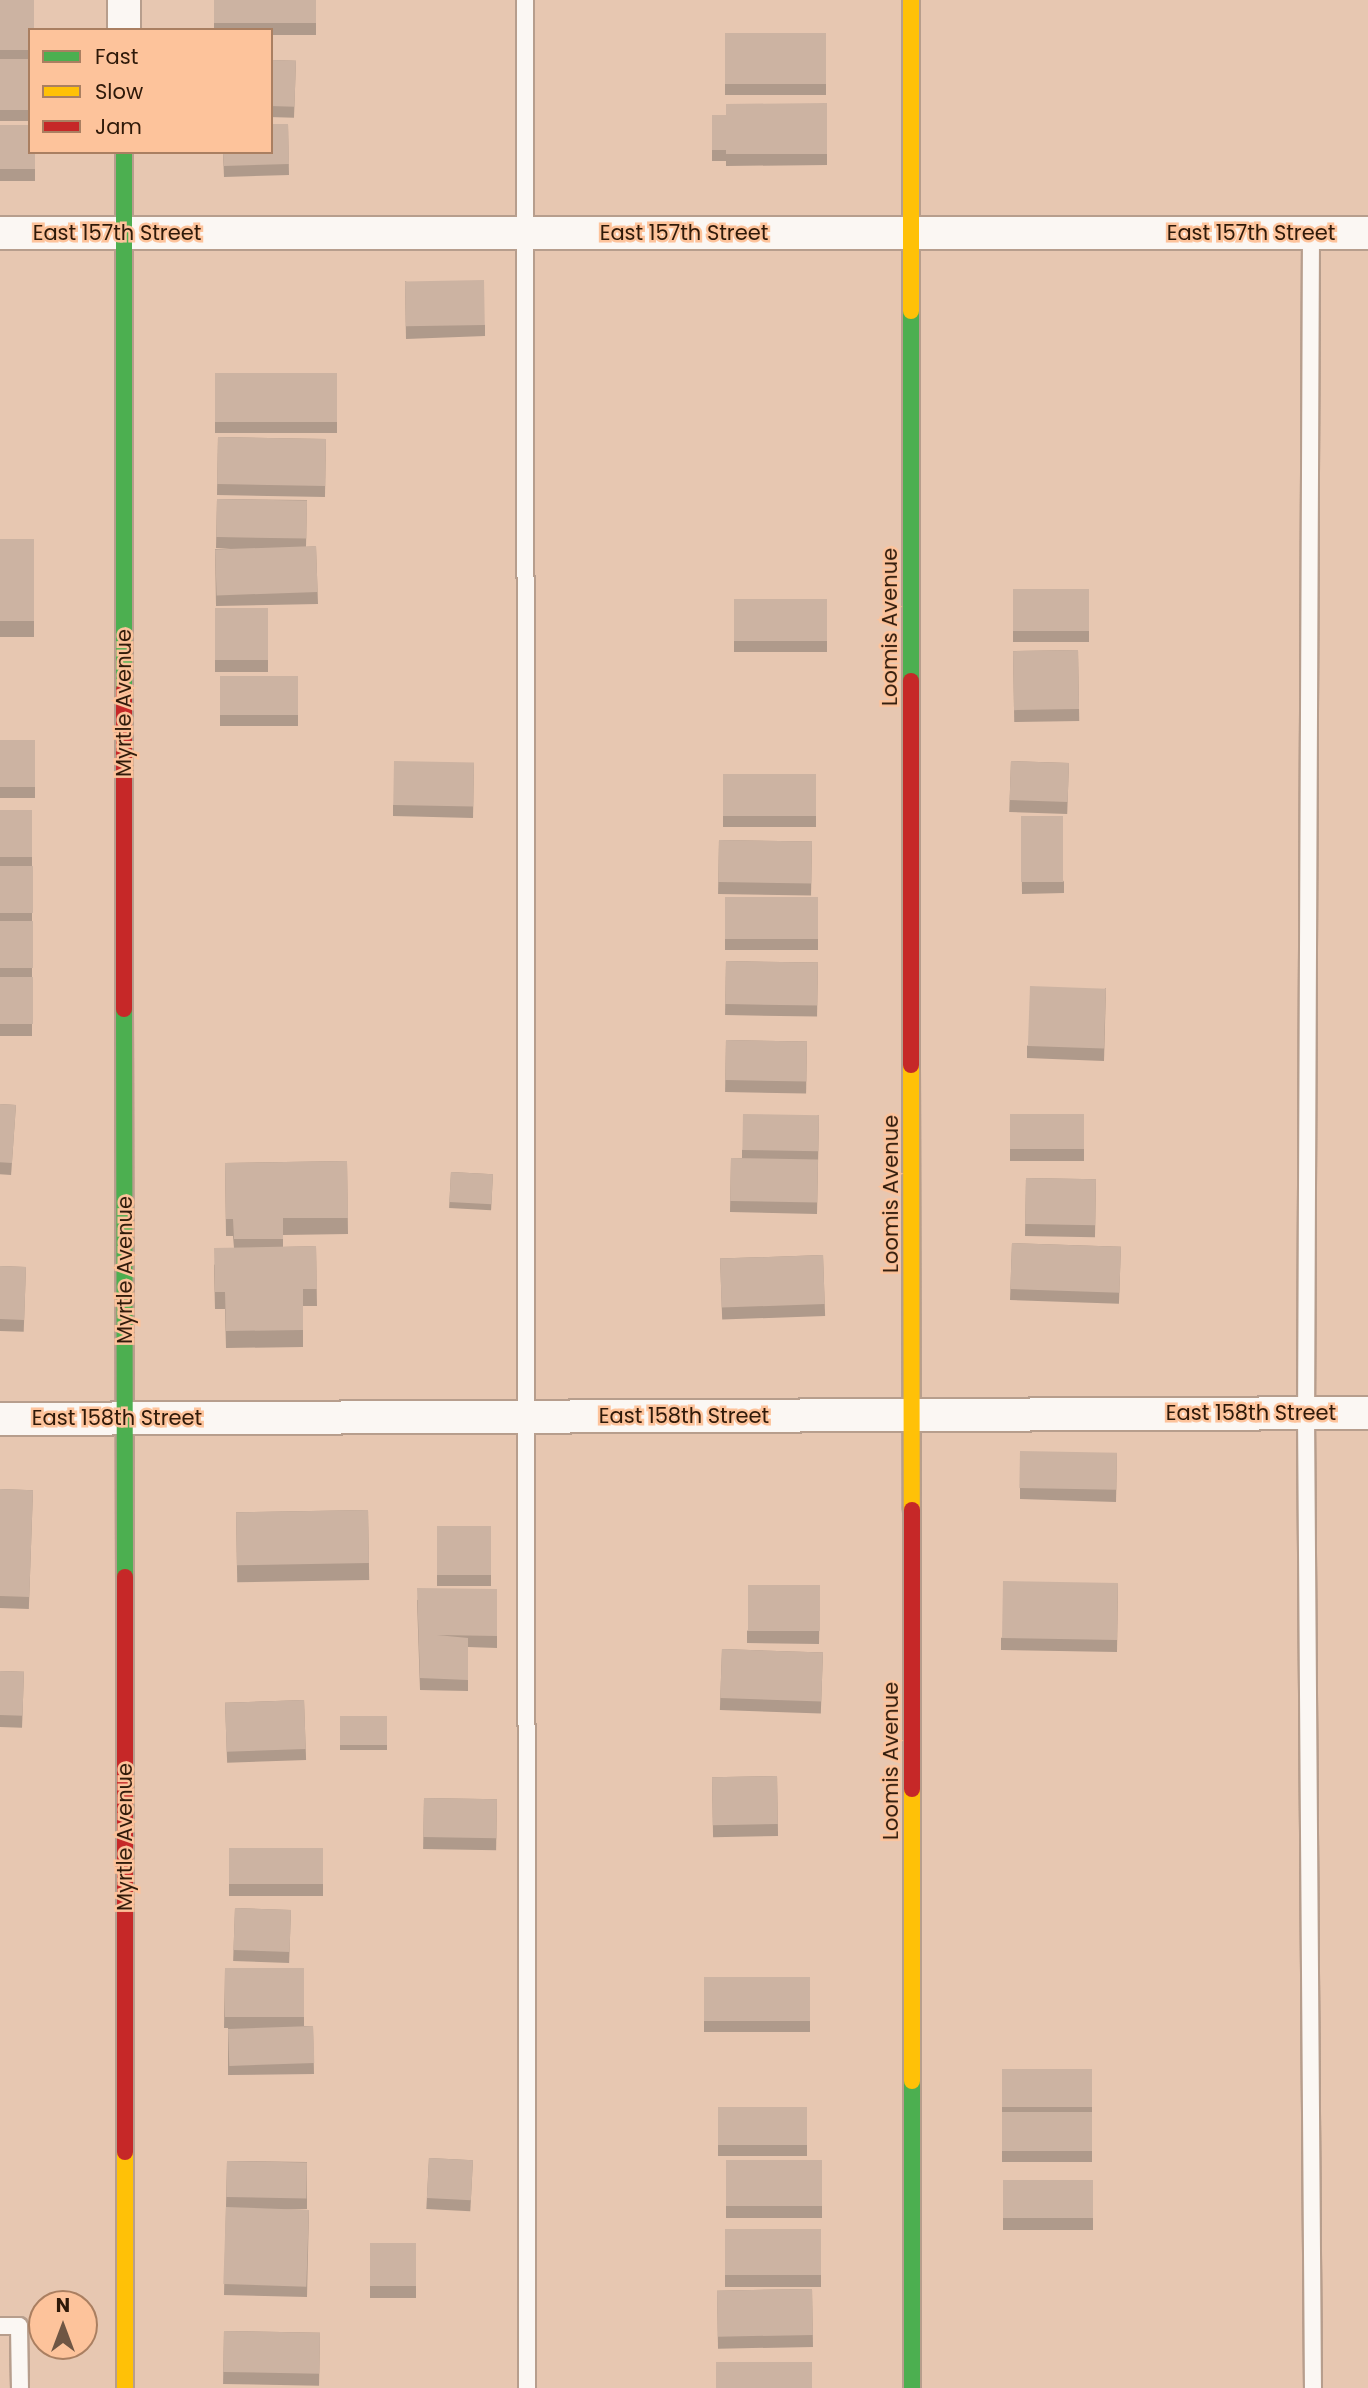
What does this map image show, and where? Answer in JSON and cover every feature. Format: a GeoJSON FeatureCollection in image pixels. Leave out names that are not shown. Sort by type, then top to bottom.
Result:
{"type":"FeatureCollection","features":[{"type":"Feature","properties":{"kind":"street"},"geometry":{"type":"LineString","coordinates":[[124,0],[124,28]]}},
{"type":"Feature","properties":{"kind":"street","name":"Loomis Avenue"},"geometry":{"type":"LineString","coordinates":[[911,0],[912,2388]]}},
{"type":"Feature","properties":{"kind":"street","name":"Myrtle Avenue"},"geometry":{"type":"LineString","coordinates":[[124,154],[125,2388]]}},
{"type":"Feature","properties":{"kind":"street","name":"East 157th Street"},"geometry":{"type":"LineString","coordinates":[[0,233],[1368,233]]}},
{"type":"Feature","properties":{"kind":"street","name":"East 158th Street"},"geometry":{"type":"LineString","coordinates":[[0,1419],[1368,1413]]}},
{"type":"Feature","properties":{"kind":"lane"},"geometry":{"type":"LineString","coordinates":[[525,0],[527,2388]]}},
{"type":"Feature","properties":{"kind":"lane"},"geometry":{"type":"LineString","coordinates":[[1311,233],[1306,1413],[1312,2388]]}},
{"type":"Feature","properties":{"kind":"lane"},"geometry":{"type":"LineString","coordinates":[[0,2326],[19,2326],[20,2388]]}},
{"type":"Feature","properties":{"kind":"building"},"geometry":{"type":"Polygon","coordinates":[[[0,0],[34,0],[34,28],[28,28],[28,50],[0,50],[0,0]]]}},
{"type":"Feature","properties":{"kind":"building"},"geometry":{"type":"Polygon","coordinates":[[[214,0],[316,0],[316,23],[214,23],[214,0]]]}},
{"type":"Feature","properties":{"kind":"building"},"geometry":{"type":"Polygon","coordinates":[[[725,33],[826,33],[826,84],[725,84],[725,33]]]}},
{"type":"Feature","properties":{"kind":"building"},"geometry":{"type":"Polygon","coordinates":[[[0,59],[28,59],[28,110],[0,110],[0,59]]]}},
{"type":"Feature","properties":{"kind":"building"},"geometry":{"type":"Polygon","coordinates":[[[273,60],[296,61],[294,107],[273,106],[273,60]]]}},
{"type":"Feature","properties":{"kind":"building"},"geometry":{"type":"Polygon","coordinates":[[[827,103],[827,154],[726,154],[726,150],[712,150],[712,115],[726,115],[726,104],[827,103]]]}},
{"type":"Feature","properties":{"kind":"building"},"geometry":{"type":"Polygon","coordinates":[[[273,124],[288,124],[289,164],[224,166],[223,154],[273,154],[273,124]]]}},
{"type":"Feature","properties":{"kind":"building"},"geometry":{"type":"Polygon","coordinates":[[[0,125],[28,125],[28,154],[35,154],[35,169],[0,169],[0,125]]]}},
{"type":"Feature","properties":{"kind":"building"},"geometry":{"type":"Polygon","coordinates":[[[484,280],[485,325],[406,326],[405,281],[484,280]]]}},
{"type":"Feature","properties":{"kind":"building"},"geometry":{"type":"Polygon","coordinates":[[[215,373],[337,373],[337,422],[215,422],[215,373]]]}},
{"type":"Feature","properties":{"kind":"building"},"geometry":{"type":"Polygon","coordinates":[[[218,437],[326,439],[325,486],[217,484],[218,437]]]}},
{"type":"Feature","properties":{"kind":"building"},"geometry":{"type":"Polygon","coordinates":[[[217,499],[307,501],[306,539],[216,537],[217,499]]]}},
{"type":"Feature","properties":{"kind":"building"},"geometry":{"type":"Polygon","coordinates":[[[0,539],[34,539],[34,621],[0,621],[0,539]]]}},
{"type":"Feature","properties":{"kind":"building"},"geometry":{"type":"Polygon","coordinates":[[[316,546],[318,592],[217,595],[215,550],[316,546]]]}},
{"type":"Feature","properties":{"kind":"building"},"geometry":{"type":"Polygon","coordinates":[[[1013,589],[1089,589],[1089,631],[1013,631],[1013,589]]]}},
{"type":"Feature","properties":{"kind":"building"},"geometry":{"type":"Polygon","coordinates":[[[734,599],[827,599],[827,641],[734,641],[734,599]]]}},
{"type":"Feature","properties":{"kind":"building"},"geometry":{"type":"Polygon","coordinates":[[[215,608],[268,608],[268,660],[215,660],[215,608]]]}},
{"type":"Feature","properties":{"kind":"building"},"geometry":{"type":"Polygon","coordinates":[[[1078,650],[1079,709],[1014,710],[1013,651],[1078,650]]]}},
{"type":"Feature","properties":{"kind":"building"},"geometry":{"type":"Polygon","coordinates":[[[220,676],[298,676],[298,715],[220,715],[220,676]]]}},
{"type":"Feature","properties":{"kind":"building"},"geometry":{"type":"Polygon","coordinates":[[[0,740],[35,740],[35,787],[0,787],[0,740]]]}},
{"type":"Feature","properties":{"kind":"building"},"geometry":{"type":"Polygon","coordinates":[[[394,761],[474,762],[473,806],[393,805],[394,761]]]}},
{"type":"Feature","properties":{"kind":"building"},"geometry":{"type":"Polygon","coordinates":[[[1011,761],[1069,763],[1068,802],[1010,800],[1011,761]]]}},
{"type":"Feature","properties":{"kind":"building"},"geometry":{"type":"Polygon","coordinates":[[[723,774],[816,774],[816,816],[723,816],[723,774]]]}},
{"type":"Feature","properties":{"kind":"building"},"geometry":{"type":"Polygon","coordinates":[[[0,810],[32,810],[32,857],[0,857],[0,810]]]}},
{"type":"Feature","properties":{"kind":"building"},"geometry":{"type":"Polygon","coordinates":[[[1021,816],[1063,816],[1063,882],[1021,882],[1021,816]]]}},
{"type":"Feature","properties":{"kind":"building"},"geometry":{"type":"Polygon","coordinates":[[[719,840],[812,842],[811,884],[718,882],[719,840]]]}},
{"type":"Feature","properties":{"kind":"building"},"geometry":{"type":"Polygon","coordinates":[[[0,866],[33,866],[33,913],[0,913],[0,866]]]}},
{"type":"Feature","properties":{"kind":"building"},"geometry":{"type":"Polygon","coordinates":[[[725,897],[818,897],[818,939],[725,939],[725,897]]]}},
{"type":"Feature","properties":{"kind":"building"},"geometry":{"type":"Polygon","coordinates":[[[0,921],[33,921],[33,968],[0,968],[0,921]]]}},
{"type":"Feature","properties":{"kind":"building"},"geometry":{"type":"Polygon","coordinates":[[[726,961],[818,963],[817,1006],[725,1004],[726,961]]]}},
{"type":"Feature","properties":{"kind":"building"},"geometry":{"type":"Polygon","coordinates":[[[0,977],[33,977],[33,1024],[0,1024],[0,977]]]}},
{"type":"Feature","properties":{"kind":"building"},"geometry":{"type":"Polygon","coordinates":[[[1030,986],[1106,989],[1104,1049],[1028,1046],[1030,986]]]}},
{"type":"Feature","properties":{"kind":"building"},"geometry":{"type":"Polygon","coordinates":[[[726,1040],[807,1041],[806,1081],[725,1080],[726,1040]]]}},
{"type":"Feature","properties":{"kind":"building"},"geometry":{"type":"Polygon","coordinates":[[[0,1104],[16,1105],[12,1163],[0,1162],[0,1104]]]}},
{"type":"Feature","properties":{"kind":"building"},"geometry":{"type":"Polygon","coordinates":[[[743,1114],[819,1115],[818,1151],[742,1150],[743,1114]]]}},
{"type":"Feature","properties":{"kind":"building"},"geometry":{"type":"Polygon","coordinates":[[[1010,1114],[1084,1114],[1084,1149],[1010,1149],[1010,1114]]]}},
{"type":"Feature","properties":{"kind":"building"},"geometry":{"type":"Polygon","coordinates":[[[731,1158],[818,1160],[817,1203],[730,1201],[731,1158]]]}},
{"type":"Feature","properties":{"kind":"building"},"geometry":{"type":"Polygon","coordinates":[[[347,1161],[348,1218],[283,1218],[283,1239],[234,1239],[233,1219],[226,1219],[225,1163],[347,1161]]]}},
{"type":"Feature","properties":{"kind":"building"},"geometry":{"type":"Polygon","coordinates":[[[451,1172],[493,1174],[491,1204],[449,1202],[451,1172]]]}},
{"type":"Feature","properties":{"kind":"building"},"geometry":{"type":"Polygon","coordinates":[[[1026,1178],[1096,1179],[1095,1225],[1025,1224],[1026,1178]]]}},
{"type":"Feature","properties":{"kind":"building"},"geometry":{"type":"Polygon","coordinates":[[[1012,1243],[1121,1247],[1119,1293],[1010,1289],[1012,1243]]]}},
{"type":"Feature","properties":{"kind":"building"},"geometry":{"type":"Polygon","coordinates":[[[316,1246],[317,1289],[303,1289],[303,1330],[226,1331],[225,1292],[215,1292],[214,1248],[316,1246]]]}},
{"type":"Feature","properties":{"kind":"building"},"geometry":{"type":"Polygon","coordinates":[[[823,1255],[825,1304],[722,1308],[720,1259],[823,1255]]]}},
{"type":"Feature","properties":{"kind":"building"},"geometry":{"type":"Polygon","coordinates":[[[0,1266],[26,1267],[24,1320],[0,1319],[0,1266]]]}},
{"type":"Feature","properties":{"kind":"building"},"geometry":{"type":"Polygon","coordinates":[[[1020,1451],[1117,1453],[1116,1490],[1019,1488],[1020,1451]]]}},
{"type":"Feature","properties":{"kind":"building"},"geometry":{"type":"Polygon","coordinates":[[[0,1489],[33,1490],[29,1597],[0,1596],[0,1489]]]}},
{"type":"Feature","properties":{"kind":"building"},"geometry":{"type":"Polygon","coordinates":[[[368,1510],[369,1563],[237,1565],[236,1512],[368,1510]]]}},
{"type":"Feature","properties":{"kind":"building"},"geometry":{"type":"Polygon","coordinates":[[[437,1526],[491,1526],[491,1575],[437,1575],[437,1526]]]}},
{"type":"Feature","properties":{"kind":"building"},"geometry":{"type":"Polygon","coordinates":[[[1003,1581],[1118,1583],[1117,1640],[1002,1638],[1003,1581]]]}},
{"type":"Feature","properties":{"kind":"building"},"geometry":{"type":"Polygon","coordinates":[[[748,1585],[820,1585],[820,1631],[748,1631],[748,1585]]]}},
{"type":"Feature","properties":{"kind":"building"},"geometry":{"type":"Polygon","coordinates":[[[417,1588],[497,1589],[497,1636],[437,1635],[468,1638],[468,1680],[420,1678],[417,1588]]]}},
{"type":"Feature","properties":{"kind":"building"},"geometry":{"type":"Polygon","coordinates":[[[722,1649],[823,1653],[821,1701],[720,1698],[722,1649]]]}},
{"type":"Feature","properties":{"kind":"building"},"geometry":{"type":"Polygon","coordinates":[[[0,1671],[24,1672],[22,1716],[0,1715],[0,1671]]]}},
{"type":"Feature","properties":{"kind":"building"},"geometry":{"type":"Polygon","coordinates":[[[304,1700],[306,1749],[227,1752],[225,1703],[304,1700]]]}},
{"type":"Feature","properties":{"kind":"building"},"geometry":{"type":"Polygon","coordinates":[[[340,1716],[387,1716],[387,1745],[340,1745],[340,1716]]]}},
{"type":"Feature","properties":{"kind":"building"},"geometry":{"type":"Polygon","coordinates":[[[777,1776],[778,1824],[713,1825],[712,1777],[777,1776]]]}},
{"type":"Feature","properties":{"kind":"building"},"geometry":{"type":"Polygon","coordinates":[[[424,1798],[497,1799],[496,1838],[423,1837],[424,1798]]]}},
{"type":"Feature","properties":{"kind":"building"},"geometry":{"type":"Polygon","coordinates":[[[229,1848],[323,1848],[323,1884],[229,1884],[229,1848]]]}},
{"type":"Feature","properties":{"kind":"building"},"geometry":{"type":"Polygon","coordinates":[[[235,1908],[291,1910],[290,1952],[234,1950],[235,1908]]]}},
{"type":"Feature","properties":{"kind":"building"},"geometry":{"type":"Polygon","coordinates":[[[225,1968],[304,1968],[304,2017],[225,2017],[225,1968]]]}},
{"type":"Feature","properties":{"kind":"building"},"geometry":{"type":"Polygon","coordinates":[[[704,1977],[810,1977],[810,2021],[704,2021],[704,1977]]]}},
{"type":"Feature","properties":{"kind":"building"},"geometry":{"type":"Polygon","coordinates":[[[313,2026],[314,2063],[229,2066],[228,2029],[313,2026]]]}},
{"type":"Feature","properties":{"kind":"building"},"geometry":{"type":"Polygon","coordinates":[[[1002,2069],[1092,2069],[1092,2107],[1002,2107],[1002,2069]]]}},
{"type":"Feature","properties":{"kind":"building"},"geometry":{"type":"Polygon","coordinates":[[[718,2107],[807,2107],[807,2145],[718,2145],[718,2107]]]}},
{"type":"Feature","properties":{"kind":"building"},"geometry":{"type":"Polygon","coordinates":[[[1002,2112],[1092,2112],[1092,2151],[1002,2151],[1002,2112]]]}},
{"type":"Feature","properties":{"kind":"building"},"geometry":{"type":"Polygon","coordinates":[[[429,2158],[473,2160],[471,2200],[427,2198],[429,2158]]]}},
{"type":"Feature","properties":{"kind":"building"},"geometry":{"type":"Polygon","coordinates":[[[726,2160],[822,2160],[822,2206],[726,2206],[726,2160]]]}},
{"type":"Feature","properties":{"kind":"building"},"geometry":{"type":"Polygon","coordinates":[[[227,2161],[307,2162],[306,2198],[226,2197],[227,2161]]]}},
{"type":"Feature","properties":{"kind":"building"},"geometry":{"type":"Polygon","coordinates":[[[1003,2180],[1093,2180],[1093,2218],[1003,2218],[1003,2180]]]}},
{"type":"Feature","properties":{"kind":"building"},"geometry":{"type":"Polygon","coordinates":[[[226,2207],[309,2210],[306,2287],[223,2284],[226,2207]]]}},
{"type":"Feature","properties":{"kind":"building"},"geometry":{"type":"Polygon","coordinates":[[[725,2229],[821,2229],[821,2275],[725,2275],[725,2229]]]}},
{"type":"Feature","properties":{"kind":"building"},"geometry":{"type":"Polygon","coordinates":[[[370,2243],[416,2243],[416,2286],[370,2286],[370,2243]]]}},
{"type":"Feature","properties":{"kind":"building"},"geometry":{"type":"Polygon","coordinates":[[[812,2289],[813,2335],[718,2337],[717,2291],[812,2289]]]}},
{"type":"Feature","properties":{"kind":"building"},"geometry":{"type":"Polygon","coordinates":[[[224,2331],[320,2333],[319,2374],[223,2372],[224,2331]]]}},
{"type":"Feature","properties":{"kind":"building"},"geometry":{"type":"Polygon","coordinates":[[[716,2362],[812,2362],[812,2388],[716,2388],[716,2362]]]}},
{"type":"Feature","properties":{"kind":"traffic: fast"},"geometry":{"type":"LineString","coordinates":[[124,154],[124,690]]}},
{"type":"Feature","properties":{"kind":"traffic: fast"},"geometry":{"type":"LineString","coordinates":[[911,311],[911,681]]}},
{"type":"Feature","properties":{"kind":"traffic: fast"},"geometry":{"type":"LineString","coordinates":[[124,1009],[125,1577]]}},
{"type":"Feature","properties":{"kind":"traffic: fast"},"geometry":{"type":"LineString","coordinates":[[912,2081],[912,2388]]}},
{"type":"Feature","properties":{"kind":"traffic: slow"},"geometry":{"type":"LineString","coordinates":[[911,0],[911,311]]}},
{"type":"Feature","properties":{"kind":"traffic: slow"},"geometry":{"type":"LineString","coordinates":[[911,1065],[912,1510]]}},
{"type":"Feature","properties":{"kind":"traffic: slow"},"geometry":{"type":"LineString","coordinates":[[912,1789],[912,2081]]}},
{"type":"Feature","properties":{"kind":"traffic: slow"},"geometry":{"type":"LineString","coordinates":[[125,2152],[125,2388]]}},
{"type":"Feature","properties":{"kind":"traffic: jam"},"geometry":{"type":"LineString","coordinates":[[911,681],[911,1065]]}},
{"type":"Feature","properties":{"kind":"traffic: jam"},"geometry":{"type":"LineString","coordinates":[[124,690],[124,1009]]}},
{"type":"Feature","properties":{"kind":"traffic: jam"},"geometry":{"type":"LineString","coordinates":[[912,1510],[912,1789]]}},
{"type":"Feature","properties":{"kind":"traffic: jam"},"geometry":{"type":"LineString","coordinates":[[125,1577],[125,2152]]}}]}
